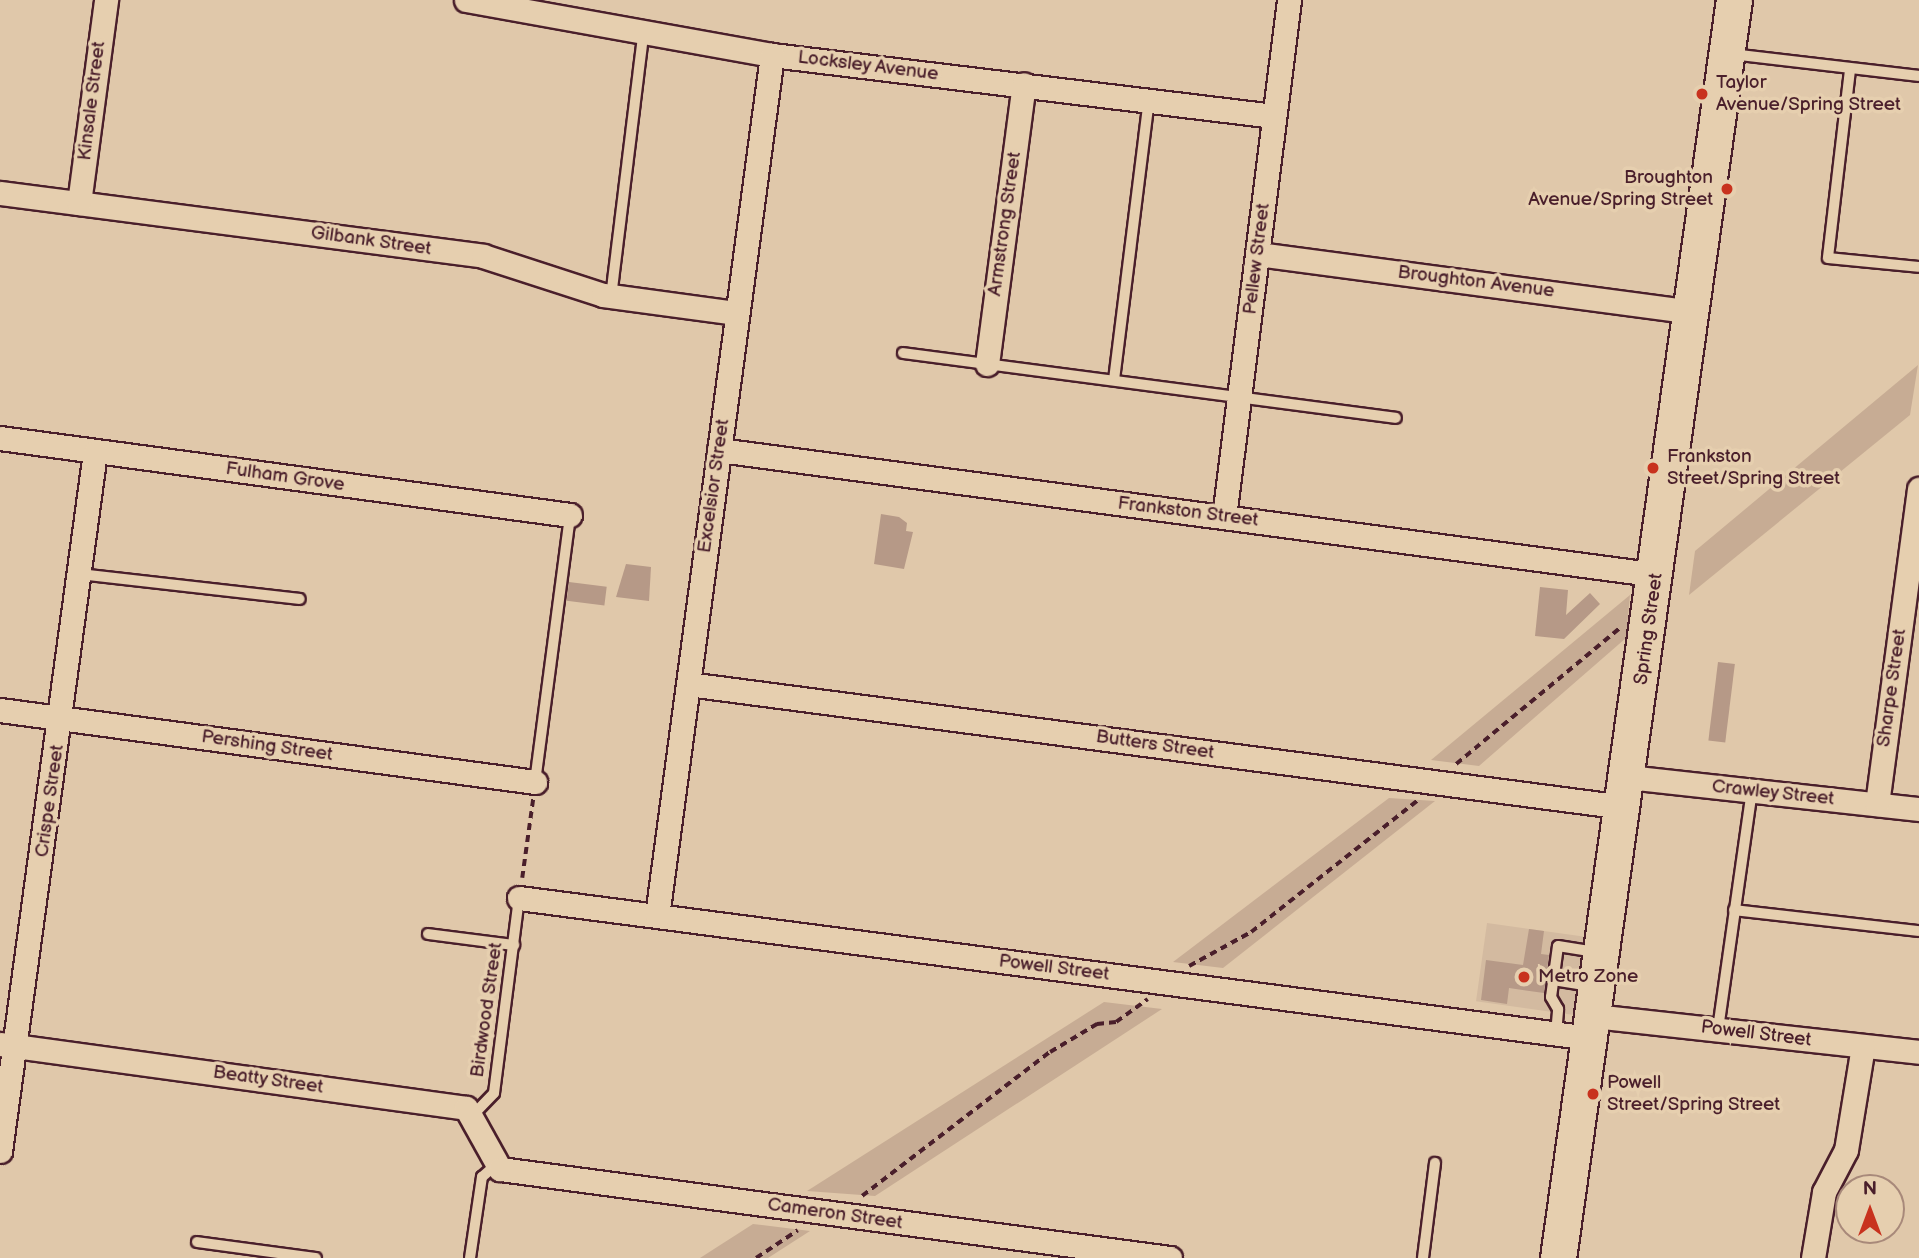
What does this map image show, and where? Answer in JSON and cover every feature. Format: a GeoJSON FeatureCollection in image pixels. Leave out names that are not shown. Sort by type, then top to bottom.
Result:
{"type":"FeatureCollection","features":[{"type":"Feature","properties":{"kind":"main road","name":"Spring Street"},"geometry":{"type":"LineString","coordinates":[[1558,1258],[1588,1005],[1625,792],[1658,575],[1729,54],[1734,0]]}},
{"type":"Feature","properties":{"kind":"street","name":"Kinsale Street"},"geometry":{"type":"LineString","coordinates":[[79,203],[106,0]]}},
{"type":"Feature","properties":{"kind":"street","name":"Locksley Avenue"},"geometry":{"type":"LineString","coordinates":[[466,0],[643,36],[772,55],[1274,116]]}},
{"type":"Feature","properties":{"kind":"street","name":"Pellew Street"},"geometry":{"type":"LineString","coordinates":[[1224,517],[1289,0]]}},
{"type":"Feature","properties":{"kind":"street","name":"Excelsior Street"},"geometry":{"type":"LineString","coordinates":[[657,916],[772,55]]}},
{"type":"Feature","properties":{"kind":"street","name":"Armstrong Street"},"geometry":{"type":"LineString","coordinates":[[987,364],[1024,84]]}},
{"type":"Feature","properties":{"kind":"street","name":"Gilbank Street"},"geometry":{"type":"LineString","coordinates":[[0,193],[483,256],[611,296],[737,313]]}},
{"type":"Feature","properties":{"kind":"street","name":"Broughton Avenue"},"geometry":{"type":"LineString","coordinates":[[1258,254],[1694,312]]}},
{"type":"Feature","properties":{"kind":"street","name":"Fulham Grove"},"geometry":{"type":"LineString","coordinates":[[0,438],[570,515]]}},
{"type":"Feature","properties":{"kind":"street","name":"Frankston Street"},"geometry":{"type":"LineString","coordinates":[[719,450],[1658,575]]}},
{"type":"Feature","properties":{"kind":"street","name":"Crispe Street"},"geometry":{"type":"LineString","coordinates":[[0,1151],[8,1045],[62,719],[95,452]]}},
{"type":"Feature","properties":{"kind":"street","name":"Sharpe Street"},"geometry":{"type":"LineString","coordinates":[[1877,804],[1919,489]]}},
{"type":"Feature","properties":{"kind":"street","name":"Butters Street"},"geometry":{"type":"LineString","coordinates":[[688,684],[1625,792]]}},
{"type":"Feature","properties":{"kind":"street","name":"Pershing Street"},"geometry":{"type":"LineString","coordinates":[[0,710],[535,782]]}},
{"type":"Feature","properties":{"kind":"street","name":"Crawley Street"},"geometry":{"type":"LineString","coordinates":[[1625,792],[1752,792],[1919,809]]}},
{"type":"Feature","properties":{"kind":"street","name":"Powell Street"},"geometry":{"type":"LineString","coordinates":[[519,898],[1173,984],[1588,1005],[1718,1029],[1919,1052]]}},
{"type":"Feature","properties":{"kind":"street","name":"Beatty Street"},"geometry":{"type":"LineString","coordinates":[[8,1045],[466,1108],[471,1117]]}},
{"type":"Feature","properties":{"kind":"street"},"geometry":{"type":"LineString","coordinates":[[1813,1258],[1824,1192],[1846,1150],[1863,1046]]}},
{"type":"Feature","properties":{"kind":"street"},"geometry":{"type":"LineString","coordinates":[[471,1117],[498,1166]]}},
{"type":"Feature","properties":{"kind":"street","name":"Cameron Street"},"geometry":{"type":"LineString","coordinates":[[498,1166],[1170,1258]]}},
{"type":"Feature","properties":{"kind":"lane"},"geometry":{"type":"LineString","coordinates":[[611,296],[643,36]]}},
{"type":"Feature","properties":{"kind":"lane"},"geometry":{"type":"LineString","coordinates":[[1729,54],[1919,76]]}},
{"type":"Feature","properties":{"kind":"lane"},"geometry":{"type":"LineString","coordinates":[[1850,70],[1828,258],[1919,267]]}},
{"type":"Feature","properties":{"kind":"lane"},"geometry":{"type":"LineString","coordinates":[[1114,380],[1149,100]]}},
{"type":"Feature","properties":{"kind":"lane"},"geometry":{"type":"LineString","coordinates":[[903,353],[1396,418]]}},
{"type":"Feature","properties":{"kind":"lane"},"geometry":{"type":"LineString","coordinates":[[535,782],[570,515]]}},
{"type":"Feature","properties":{"kind":"lane"},"geometry":{"type":"LineString","coordinates":[[80,573],[300,599]]}},
{"type":"Feature","properties":{"kind":"lane"},"geometry":{"type":"LineString","coordinates":[[1718,1029],[1752,792]]}},
{"type":"Feature","properties":{"kind":"lane","name":"Birdwood Street"},"geometry":{"type":"LineString","coordinates":[[471,1117],[494,1093],[519,898]]}},
{"type":"Feature","properties":{"kind":"lane"},"geometry":{"type":"LineString","coordinates":[[1734,909],[1919,931]]}},
{"type":"Feature","properties":{"kind":"lane"},"geometry":{"type":"LineString","coordinates":[[428,934],[514,945]]}},
{"type":"Feature","properties":{"kind":"lane"},"geometry":{"type":"LineString","coordinates":[[1553,980],[1558,946],[1588,1005]]}},
{"type":"Feature","properties":{"kind":"lane"},"geometry":{"type":"LineString","coordinates":[[1553,980],[1588,1005]]}},
{"type":"Feature","properties":{"kind":"lane"},"geometry":{"type":"LineString","coordinates":[[1553,980],[1588,1005]]}},
{"type":"Feature","properties":{"kind":"lane"},"geometry":{"type":"LineString","coordinates":[[1423,1258],[1435,1163]]}},
{"type":"Feature","properties":{"kind":"lane"},"geometry":{"type":"LineString","coordinates":[[470,1258],[482,1177],[498,1166]]}},
{"type":"Feature","properties":{"kind":"lane"},"geometry":{"type":"LineString","coordinates":[[197,1242],[316,1258]]}},
{"type":"Feature","properties":{"kind":"path"},"geometry":{"type":"LineString","coordinates":[[1455,765],[1628,620]]}},
{"type":"Feature","properties":{"kind":"path"},"geometry":{"type":"LineString","coordinates":[[519,898],[535,782]]}},
{"type":"Feature","properties":{"kind":"path"},"geometry":{"type":"LineString","coordinates":[[860,1198],[1051,1052],[1097,1024],[1116,1022],[1143,1007],[1153,991],[1187,977],[1189,964],[1210,958],[1251,932],[1419,798]]}},
{"type":"Feature","properties":{"kind":"path"},"geometry":{"type":"LineString","coordinates":[[756,1258],[801,1228]]}},
{"type":"Feature","properties":{"kind":"shaded area"},"geometry":{"type":"Polygon","coordinates":[[[1918,365],[1910,415],[1689,595],[1695,551],[1918,365]]]}},
{"type":"Feature","properties":{"kind":"shaded area"},"geometry":{"type":"Polygon","coordinates":[[[1630,595],[1626,638],[1479,766],[1431,760],[1630,595]]]}},
{"type":"Feature","properties":{"kind":"shaded area"},"geometry":{"type":"Polygon","coordinates":[[[1389,798],[1435,801],[1223,968],[1173,962],[1389,798]]]}},
{"type":"Feature","properties":{"kind":"shaded area"},"geometry":{"type":"Polygon","coordinates":[[[1487,923],[1585,937],[1574,1015],[1476,1001],[1487,923]]]}},
{"type":"Feature","properties":{"kind":"shaded area"},"geometry":{"type":"Polygon","coordinates":[[[1104,1002],[1162,1009],[875,1196],[807,1191],[1104,1002]]]}},
{"type":"Feature","properties":{"kind":"shaded area"},"geometry":{"type":"Polygon","coordinates":[[[753,1224],[810,1231],[768,1258],[700,1258],[753,1224]]]}},
{"type":"Feature","properties":{"kind":"building"},"geometry":{"type":"Polygon","coordinates":[[[881,514],[899,517],[907,523],[906,531],[913,532],[904,569],[874,564],[881,514]]]}},
{"type":"Feature","properties":{"kind":"building"},"geometry":{"type":"Polygon","coordinates":[[[626,564],[651,567],[649,601],[616,597],[626,564]]]}},
{"type":"Feature","properties":{"kind":"building"},"geometry":{"type":"Polygon","coordinates":[[[569,582],[607,587],[604,605],[567,601],[569,582]]]}},
{"type":"Feature","properties":{"kind":"building"},"geometry":{"type":"Polygon","coordinates":[[[1540,587],[1568,590],[1566,615],[1590,593],[1600,604],[1564,639],[1535,636],[1540,587]]]}},
{"type":"Feature","properties":{"kind":"building"},"geometry":{"type":"Polygon","coordinates":[[[1718,662],[1735,664],[1725,742],[1708,740],[1718,662]]]}},
{"type":"Feature","properties":{"kind":"building"},"geometry":{"type":"Polygon","coordinates":[[[1529,929],[1544,931],[1541,954],[1549,955],[1544,993],[1509,988],[1507,1004],[1481,1000],[1486,960],[1523,965],[1529,929]]]}},
{"type":"Feature","properties":{"kind":"place","name":"Taylor Avenue/Spring Street"},"geometry":{"type":"Point","coordinates":[1702,94]}},
{"type":"Feature","properties":{"kind":"place","name":"Broughton Avenue/Spring Street"},"geometry":{"type":"Point","coordinates":[1727,189]}},
{"type":"Feature","properties":{"kind":"place","name":"Frankston Street/Spring Street"},"geometry":{"type":"Point","coordinates":[1653,468]}},
{"type":"Feature","properties":{"kind":"place","name":"Metro Zone"},"geometry":{"type":"Point","coordinates":[1524,977]}},
{"type":"Feature","properties":{"kind":"place","name":"Powell Street/Spring Street"},"geometry":{"type":"Point","coordinates":[1593,1094]}}]}
